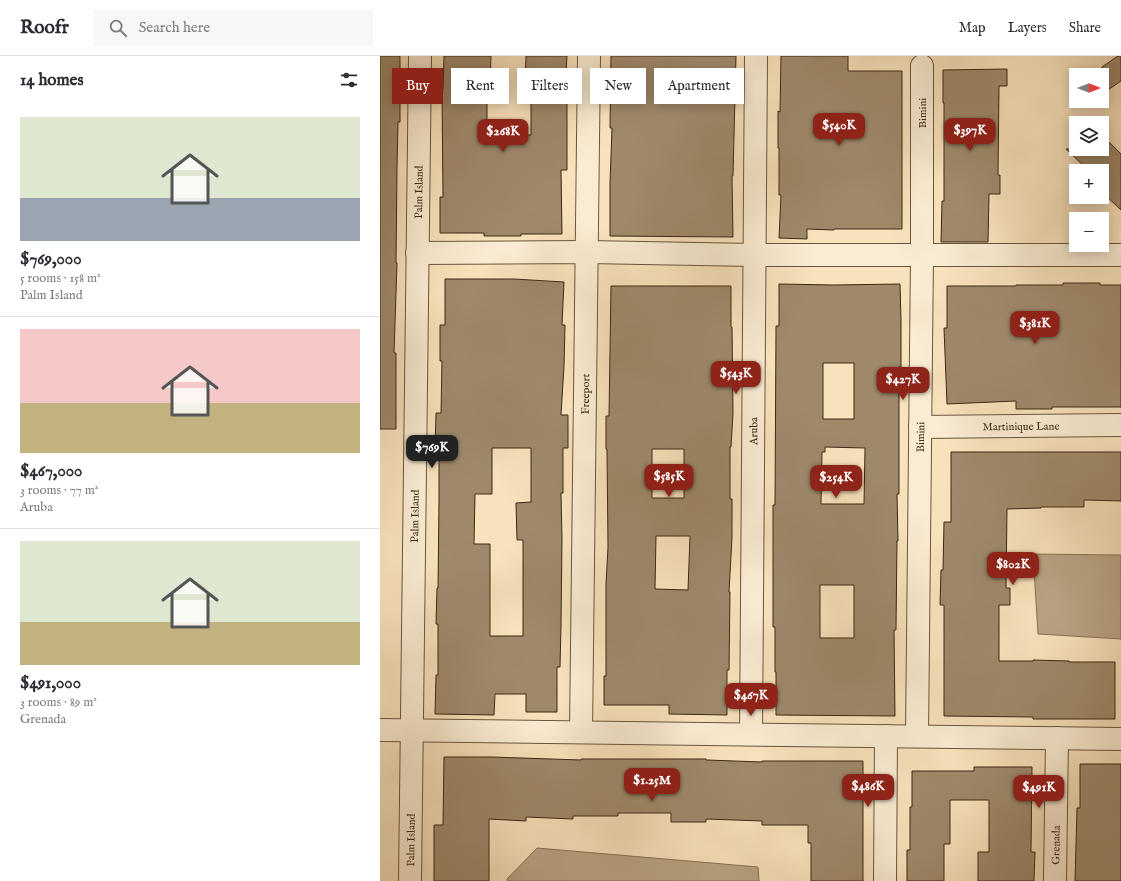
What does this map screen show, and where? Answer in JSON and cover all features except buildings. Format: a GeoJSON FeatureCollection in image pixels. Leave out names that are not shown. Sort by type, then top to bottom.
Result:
{"type":"FeatureCollection","features":[{"type":"Feature","properties":{"kind":"street","name":"Palm Island"},"geometry":{"type":"LineString","coordinates":[[410,881],[420,56]]}},
{"type":"Feature","properties":{"kind":"street","name":"Freeport"},"geometry":{"type":"LineString","coordinates":[[581,732],[589,56]]}},
{"type":"Feature","properties":{"kind":"street","name":"Aruba"},"geometry":{"type":"LineString","coordinates":[[751,734],[756,56]]}},
{"type":"Feature","properties":{"kind":"street","name":"Bimini"},"geometry":{"type":"LineString","coordinates":[[917,736],[922,255],[922,66]]}},
{"type":"Feature","properties":{"kind":"street"},"geometry":{"type":"LineString","coordinates":[[417,253],[587,252],[754,255],[1121,255]]}},
{"type":"Feature","properties":{"kind":"street","name":"Martinique Lane"},"geometry":{"type":"LineString","coordinates":[[920,427],[1121,425]]}},
{"type":"Feature","properties":{"kind":"street"},"geometry":{"type":"LineString","coordinates":[[380,730],[1121,739]]}},
{"type":"Feature","properties":{"kind":"street"},"geometry":{"type":"LineString","coordinates":[[885,881],[886,736]]}},
{"type":"Feature","properties":{"kind":"street","name":"Grenada"},"geometry":{"type":"LineString","coordinates":[[1055,881],[1057,738]]}},
{"type":"Feature","properties":{"kind":"shaded area"},"geometry":{"type":"Polygon","coordinates":[[[1033,554],[1121,555],[1121,639],[1038,634],[1033,554]]]}},
{"type":"Feature","properties":{"kind":"shaded area"},"geometry":{"type":"Polygon","coordinates":[[[537,848],[758,867],[759,881],[507,881],[507,879],[537,848]]]}}]}
